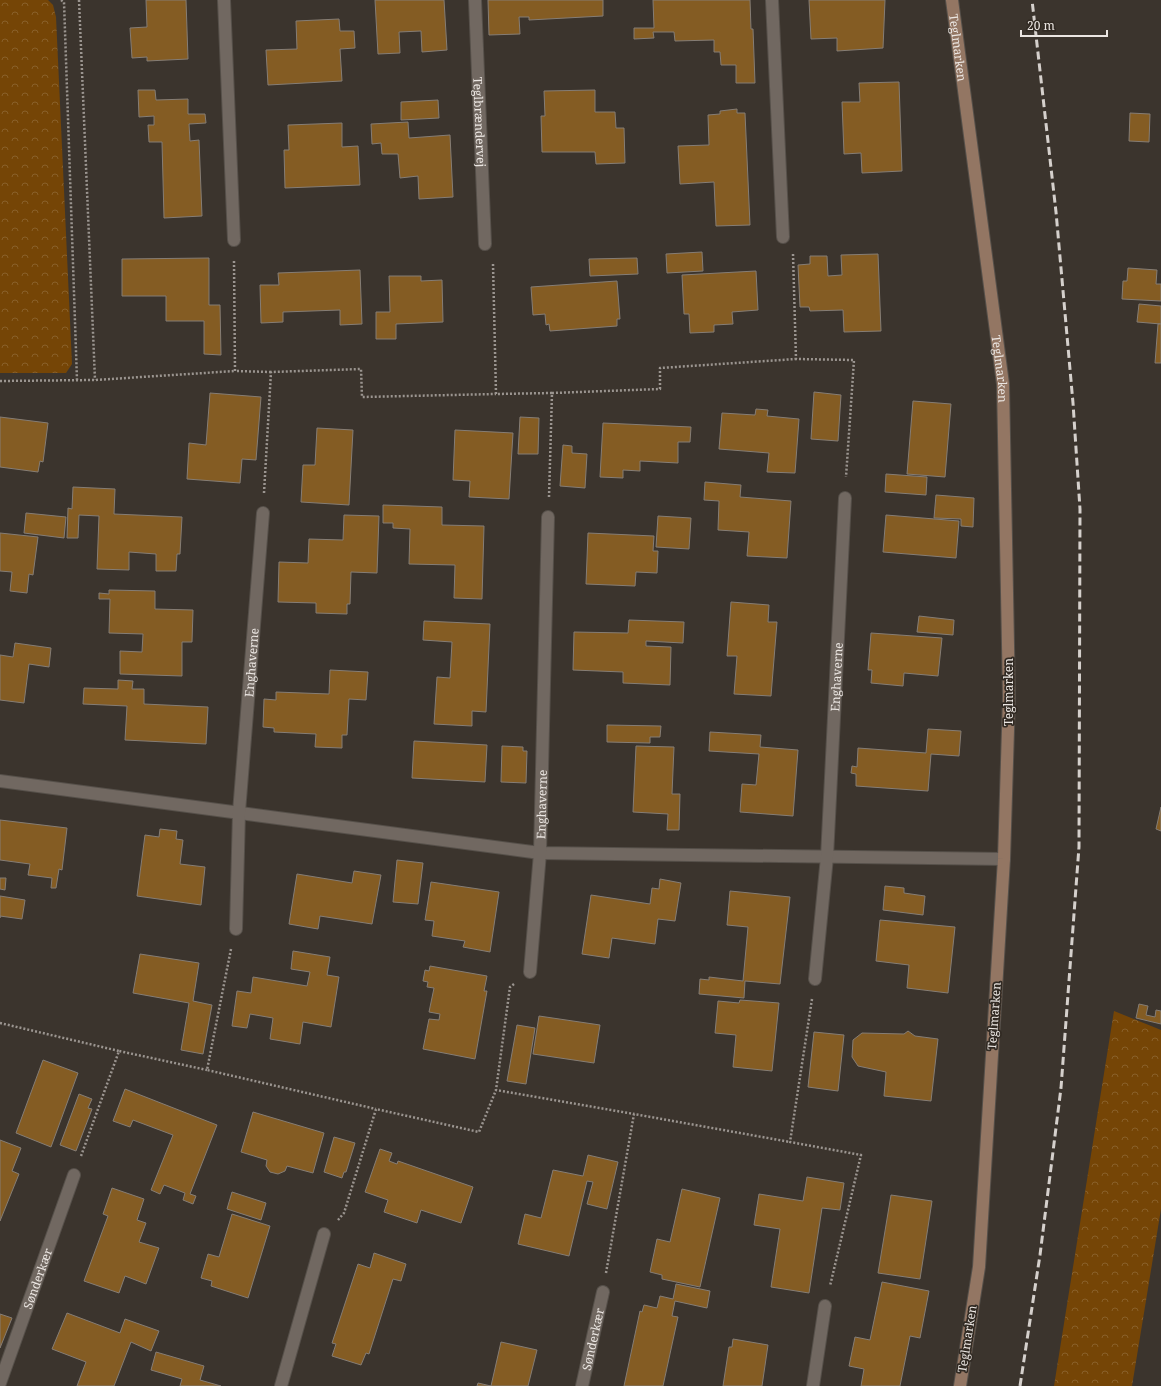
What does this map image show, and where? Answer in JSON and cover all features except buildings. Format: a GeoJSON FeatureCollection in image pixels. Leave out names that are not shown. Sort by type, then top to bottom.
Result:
{"type":"FeatureCollection","features":[{"type":"Feature","properties":{"kind":"street"},"geometry":{"type":"LineString","coordinates":[[224,0],[234,240]]}},
{"type":"Feature","properties":{"kind":"street","name":"Teglbrændervej"},"geometry":{"type":"LineString","coordinates":[[475,0],[485,244]]}},
{"type":"Feature","properties":{"kind":"street"},"geometry":{"type":"LineString","coordinates":[[772,0],[783,237]]}},
{"type":"Feature","properties":{"kind":"street","name":"Teglmarken"},"geometry":{"type":"LineString","coordinates":[[952,0],[1003,384],[1009,697],[1004,859],[979,1267],[960,1386]]}},
{"type":"Feature","properties":{"kind":"street","name":"Enghaverne"},"geometry":{"type":"LineString","coordinates":[[815,979],[827,856],[845,498]]}},
{"type":"Feature","properties":{"kind":"street","name":"Enghaverne"},"geometry":{"type":"LineString","coordinates":[[236,929],[239,812],[263,513]]}},
{"type":"Feature","properties":{"kind":"street","name":"Enghaverne"},"geometry":{"type":"LineString","coordinates":[[530,972],[540,853],[548,517]]}},
{"type":"Feature","properties":{"kind":"street","name":"Enghaverne"},"geometry":{"type":"LineString","coordinates":[[0,781],[540,853],[1004,859]]}},
{"type":"Feature","properties":{"kind":"street","name":"Sønderkær"},"geometry":{"type":"LineString","coordinates":[[0,1383],[74,1175]]}},
{"type":"Feature","properties":{"kind":"street"},"geometry":{"type":"LineString","coordinates":[[281,1386],[324,1234]]}},
{"type":"Feature","properties":{"kind":"street","name":"Sønderkær"},"geometry":{"type":"LineString","coordinates":[[582,1386],[603,1292]]}},
{"type":"Feature","properties":{"kind":"street"},"geometry":{"type":"LineString","coordinates":[[813,1386],[825,1306]]}},
{"type":"Feature","properties":{"kind":"path"},"geometry":{"type":"LineString","coordinates":[[61,0],[64,2],[77,380]]}},
{"type":"Feature","properties":{"kind":"path"},"geometry":{"type":"LineString","coordinates":[[79,0],[95,380]]}},
{"type":"Feature","properties":{"kind":"path"},"geometry":{"type":"LineString","coordinates":[[783,237],[794,255],[796,359]]}},
{"type":"Feature","properties":{"kind":"path"},"geometry":{"type":"LineString","coordinates":[[234,240],[234,371]]}},
{"type":"Feature","properties":{"kind":"path"},"geometry":{"type":"LineString","coordinates":[[485,244],[493,262],[496,394]]}},
{"type":"Feature","properties":{"kind":"path"},"geometry":{"type":"LineString","coordinates":[[0,381],[95,380],[234,371],[271,372],[361,369],[362,397],[552,393],[660,389],[660,368],[796,359],[854,360],[845,498]]}},
{"type":"Feature","properties":{"kind":"path"},"geometry":{"type":"LineString","coordinates":[[263,513],[271,372]]}},
{"type":"Feature","properties":{"kind":"path"},"geometry":{"type":"LineString","coordinates":[[548,517],[552,393]]}},
{"type":"Feature","properties":{"kind":"path"},"geometry":{"type":"LineString","coordinates":[[207,1070],[236,929]]}},
{"type":"Feature","properties":{"kind":"path"},"geometry":{"type":"LineString","coordinates":[[0,1023],[479,1132],[496,1090],[510,987],[530,972]]}},
{"type":"Feature","properties":{"kind":"path"},"geometry":{"type":"LineString","coordinates":[[790,1142],[815,979]]}},
{"type":"Feature","properties":{"kind":"path"},"geometry":{"type":"LineString","coordinates":[[74,1175],[119,1051]]}},
{"type":"Feature","properties":{"kind":"path"},"geometry":{"type":"LineString","coordinates":[[496,1090],[861,1155],[825,1306]]}},
{"type":"Feature","properties":{"kind":"path"},"geometry":{"type":"LineString","coordinates":[[324,1234],[344,1213],[376,1109]]}},
{"type":"Feature","properties":{"kind":"path"},"geometry":{"type":"LineString","coordinates":[[603,1292],[634,1114]]}},
{"type":"Feature","properties":{"kind":"green space"},"geometry":{"type":"Polygon","coordinates":[[[0,0],[48,0],[53,5],[56,17],[72,364],[66,373],[0,373],[0,0]]]}},
{"type":"Feature","properties":{"kind":"green space"},"geometry":{"type":"Polygon","coordinates":[[[1114,1011],[1161,1030],[1161,1209],[1132,1386],[1054,1386],[1114,1011]]]}},
{"type":"Feature","properties":{"kind":"railway"},"geometry":{"type":"LineString","coordinates":[[1020,1386],[1040,1255],[1061,1088],[1079,847],[1080,509],[1073,403],[1056,212],[1032,0]]}}]}
